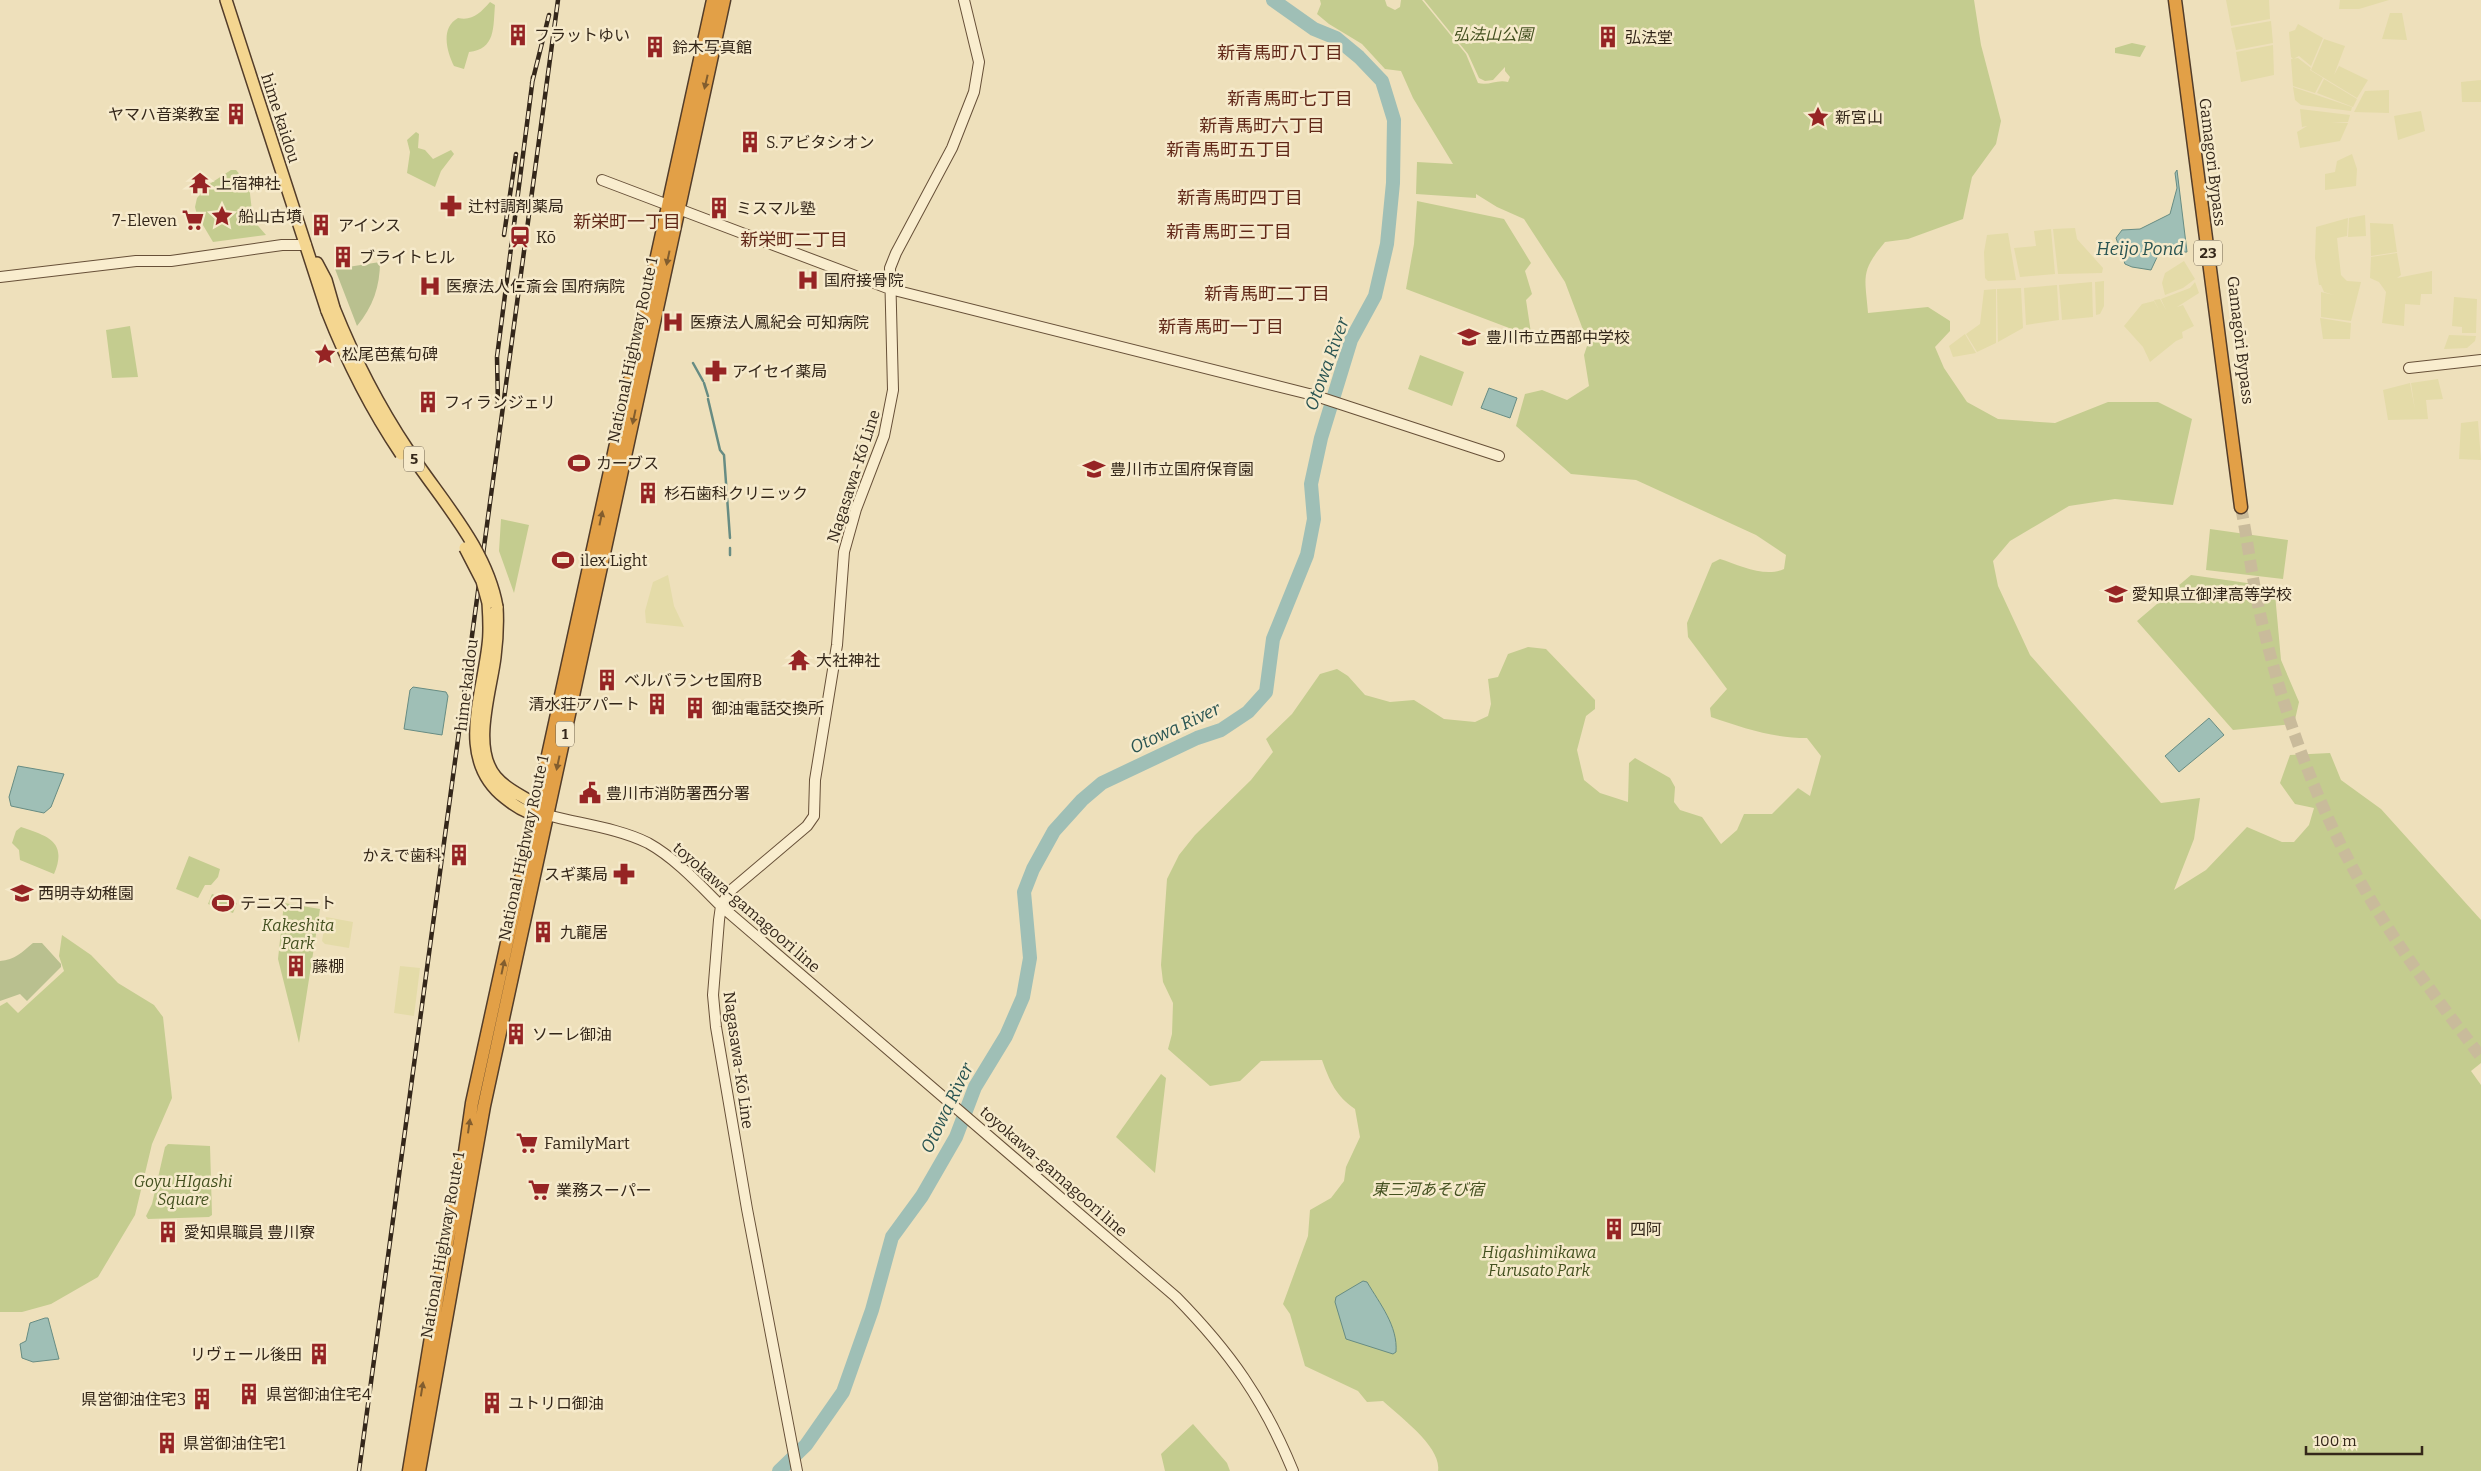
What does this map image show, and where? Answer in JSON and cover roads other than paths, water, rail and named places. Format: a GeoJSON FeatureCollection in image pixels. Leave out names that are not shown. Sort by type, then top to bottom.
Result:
{"type":"FeatureCollection","features":[{"type":"Feature","properties":{"kind":"highway","name":"National Highway Route 1"},"geometry":{"type":"LineString","coordinates":[[409,1471],[472,1103],[541,812],[672,207],[713,0]]}},
{"type":"Feature","properties":{"kind":"highway","name":"National Highway Route 1"},"geometry":{"type":"LineString","coordinates":[[672,207],[724,0]]}},
{"type":"Feature","properties":{"kind":"highway","name":"Gamagori Bypass"},"geometry":{"type":"LineString","coordinates":[[2175,0],[2244,506]]}},
{"type":"Feature","properties":{"kind":"highway","name":"Gamagōri Bypass"},"geometry":{"type":"LineString","coordinates":[[2180,0],[2244,506]]}},
{"type":"Feature","properties":{"kind":"highway","name":"National Highway Route 1"},"geometry":{"type":"LineString","coordinates":[[419,1471],[484,1106],[541,812]]}},
{"type":"Feature","properties":{"kind":"main road","name":"hime kaidou"},"geometry":{"type":"LineString","coordinates":[[226,0],[306,245],[326,280],[331,310],[382,410],[461,526],[486,569],[498,607],[495,657],[484,731],[487,771],[496,791],[513,804],[541,812]]}},
{"type":"Feature","properties":{"kind":"main road","name":"Nagasawa-Kō Line"},"geometry":{"type":"LineString","coordinates":[[797,1471],[747,1209],[716,1027],[714,995],[721,906],[729,892],[807,826],[814,816],[815,780],[837,645],[844,552],[856,509],[884,436],[893,390],[890,268],[896,253],[952,148],[974,92],[979,62],[964,0]]}},
{"type":"Feature","properties":{"kind":"main road"},"geometry":{"type":"LineString","coordinates":[[602,180],[890,289],[1312,395],[1499,456]]}},
{"type":"Feature","properties":{"kind":"main road"},"geometry":{"type":"LineString","coordinates":[[0,277],[136,261],[171,261],[282,245],[306,245]]}},
{"type":"Feature","properties":{"kind":"main road"},"geometry":{"type":"LineString","coordinates":[[2409,368],[2481,360]]}},
{"type":"Feature","properties":{"kind":"main road","name":"toyokawa-gamagoori line"},"geometry":{"type":"LineString","coordinates":[[541,812],[628,835],[648,844],[673,861],[721,906],[948,1099],[1176,1297],[1206,1327],[1257,1396],[1279,1438],[1293,1471]]}},
{"type":"Feature","properties":{"kind":"water","name":"Heijo Pond"},"geometry":{"type":"Polygon","coordinates":[[[2177,170],[2187,252],[2159,253],[2151,270],[2125,264],[2116,238],[2122,230],[2140,229],[2170,214],[2177,188],[2175,173],[2177,170]]]}},
{"type":"Feature","properties":{"kind":"water"},"geometry":{"type":"Polygon","coordinates":[[[1489,388],[1517,398],[1510,418],[1481,408],[1489,388]]]}},
{"type":"Feature","properties":{"kind":"water"},"geometry":{"type":"Polygon","coordinates":[[[413,687],[446,692],[448,696],[442,735],[404,729],[410,690],[413,687]]]}},
{"type":"Feature","properties":{"kind":"water"},"geometry":{"type":"Polygon","coordinates":[[[2209,718],[2224,735],[2179,772],[2165,756],[2209,718]]]}},
{"type":"Feature","properties":{"kind":"water"},"geometry":{"type":"Polygon","coordinates":[[[18,766],[64,774],[51,807],[44,813],[11,806],[9,797],[18,766]]]}},
{"type":"Feature","properties":{"kind":"water"},"geometry":{"type":"Polygon","coordinates":[[[1363,1281],[1367,1282],[1391,1324],[1396,1342],[1396,1352],[1393,1354],[1346,1339],[1335,1302],[1336,1297],[1363,1281]]]}},
{"type":"Feature","properties":{"kind":"water"},"geometry":{"type":"Polygon","coordinates":[[[48,1318],[59,1359],[33,1362],[22,1358],[20,1344],[26,1341],[30,1323],[48,1318]]]}},
{"type":"Feature","properties":{"kind":"waterway","name":"Otowa River"},"geometry":{"type":"LineString","coordinates":[[779,1471],[806,1445],[843,1392],[872,1310],[892,1237],[922,1196],[956,1137],[975,1087],[1006,1036],[1023,997],[1030,958],[1024,892],[1033,869],[1054,831],[1082,800],[1102,783],[1197,738],[1221,730],[1248,712],[1266,692],[1273,639],[1307,555],[1314,519],[1311,484],[1321,438],[1351,340],[1375,296],[1387,244],[1393,183],[1394,120],[1382,81],[1359,57],[1336,38],[1314,29],[1273,0]]}},
{"type":"Feature","properties":{"kind":"waterway"},"geometry":{"type":"LineString","coordinates":[[693,363],[703,381]]}},
{"type":"Feature","properties":{"kind":"waterway"},"geometry":{"type":"LineString","coordinates":[[704,383],[708,396]]}},
{"type":"Feature","properties":{"kind":"waterway"},"geometry":{"type":"LineString","coordinates":[[708,399],[720,450],[724,455],[730,538]]}},
{"type":"Feature","properties":{"kind":"waterway"},"geometry":{"type":"LineString","coordinates":[[730,548],[730,555]]}},
{"type":"Feature","properties":{"kind":"waterway"},"geometry":{"type":"LineString","coordinates":[[283,940],[304,942]]}},
{"type":"Feature","properties":{"kind":"tunnel"},"geometry":{"type":"LineString","coordinates":[[2241,507],[2257,600],[2275,673],[2298,745],[2327,816],[2343,850],[2388,928],[2433,994],[2481,1057]]}},
{"type":"Feature","properties":{"kind":"railway"},"geometry":{"type":"LineString","coordinates":[[359,1471],[558,0]]}},
{"type":"Feature","properties":{"kind":"railway"},"geometry":{"type":"LineString","coordinates":[[532,83],[549,15]]}},
{"type":"Feature","properties":{"kind":"railway"},"geometry":{"type":"LineString","coordinates":[[498,405],[497,357],[533,77]]}},
{"type":"Feature","properties":{"kind":"railway"},"geometry":{"type":"LineString","coordinates":[[504,235],[516,154]]}},
{"type":"Feature","properties":{"kind":"place","name":"フラットゆい"},"geometry":{"type":"Point","coordinates":[518,35]}},
{"type":"Feature","properties":{"kind":"place","name":"弘法堂"},"geometry":{"type":"Point","coordinates":[1608,37]}},
{"type":"Feature","properties":{"kind":"place","name":"鈴木写真館"},"geometry":{"type":"Point","coordinates":[655,47]}},
{"type":"Feature","properties":{"kind":"place","name":"ヤマハ音楽教室"},"geometry":{"type":"Point","coordinates":[236,114]}},
{"type":"Feature","properties":{"kind":"place","name":"新宮山"},"geometry":{"type":"Point","coordinates":[1818,117]}},
{"type":"Feature","properties":{"kind":"place","name":"S.アビタシオン"},"geometry":{"type":"Point","coordinates":[750,142]}},
{"type":"Feature","properties":{"kind":"place","name":"上宿神社"},"geometry":{"type":"Point","coordinates":[200,183]}},
{"type":"Feature","properties":{"kind":"place","name":"辻村調剤薬局"},"geometry":{"type":"Point","coordinates":[451,206]}},
{"type":"Feature","properties":{"kind":"place","name":"ミスマル塾"},"geometry":{"type":"Point","coordinates":[719,208]}},
{"type":"Feature","properties":{"kind":"place","name":"船山古墳"},"geometry":{"type":"Point","coordinates":[222,216]}},
{"type":"Feature","properties":{"kind":"place","name":"7-Eleven"},"geometry":{"type":"Point","coordinates":[193,220]}},
{"type":"Feature","properties":{"kind":"place","name":"アインス"},"geometry":{"type":"Point","coordinates":[321,225]}},
{"type":"Feature","properties":{"kind":"place","name":"Kō"},"geometry":{"type":"Point","coordinates":[520,237]}},
{"type":"Feature","properties":{"kind":"place","name":"ブライトヒル"},"geometry":{"type":"Point","coordinates":[343,257]}},
{"type":"Feature","properties":{"kind":"place","name":"国府接骨院"},"geometry":{"type":"Point","coordinates":[808,280]}},
{"type":"Feature","properties":{"kind":"place","name":"医療法人仁斎会 国府病院"},"geometry":{"type":"Point","coordinates":[430,286]}},
{"type":"Feature","properties":{"kind":"place","name":"医療法人鳳紀会 可知病院"},"geometry":{"type":"Point","coordinates":[673,322]}},
{"type":"Feature","properties":{"kind":"place","name":"豊川市立西部中学校"},"geometry":{"type":"Point","coordinates":[1469,337]}},
{"type":"Feature","properties":{"kind":"place","name":"松尾芭蕉句碑"},"geometry":{"type":"Point","coordinates":[325,354]}},
{"type":"Feature","properties":{"kind":"place","name":"アイセイ薬局"},"geometry":{"type":"Point","coordinates":[716,371]}},
{"type":"Feature","properties":{"kind":"place","name":"フィランジェリ"},"geometry":{"type":"Point","coordinates":[428,402]}},
{"type":"Feature","properties":{"kind":"place","name":"カーブス"},"geometry":{"type":"Point","coordinates":[579,463]}},
{"type":"Feature","properties":{"kind":"place","name":"豊川市立国府保育園"},"geometry":{"type":"Point","coordinates":[1094,469]}},
{"type":"Feature","properties":{"kind":"place","name":"杉石歯科クリニック"},"geometry":{"type":"Point","coordinates":[648,493]}},
{"type":"Feature","properties":{"kind":"place","name":"ilex Light"},"geometry":{"type":"Point","coordinates":[563,560]}},
{"type":"Feature","properties":{"kind":"place","name":"愛知県立御津高等学校"},"geometry":{"type":"Point","coordinates":[2116,594]}},
{"type":"Feature","properties":{"kind":"place","name":"大社神社"},"geometry":{"type":"Point","coordinates":[799,660]}},
{"type":"Feature","properties":{"kind":"place","name":"ベルバランセ国府B"},"geometry":{"type":"Point","coordinates":[607,680]}},
{"type":"Feature","properties":{"kind":"place","name":"清水荘アパート"},"geometry":{"type":"Point","coordinates":[657,704]}},
{"type":"Feature","properties":{"kind":"place","name":"御油電話交換所"},"geometry":{"type":"Point","coordinates":[695,708]}},
{"type":"Feature","properties":{"kind":"place","name":"豊川市消防署西分署"},"geometry":{"type":"Point","coordinates":[590,793]}},
{"type":"Feature","properties":{"kind":"place","name":"かえで歯科"},"geometry":{"type":"Point","coordinates":[459,855]}},
{"type":"Feature","properties":{"kind":"place","name":"スギ薬局"},"geometry":{"type":"Point","coordinates":[624,874]}},
{"type":"Feature","properties":{"kind":"place","name":"西明寺幼稚園"},"geometry":{"type":"Point","coordinates":[22,893]}},
{"type":"Feature","properties":{"kind":"place","name":"テニスコート"},"geometry":{"type":"Point","coordinates":[223,903]}},
{"type":"Feature","properties":{"kind":"place","name":"九龍居"},"geometry":{"type":"Point","coordinates":[543,932]}},
{"type":"Feature","properties":{"kind":"place","name":"藤棚"},"geometry":{"type":"Point","coordinates":[296,966]}},
{"type":"Feature","properties":{"kind":"place","name":"ソーレ御油"},"geometry":{"type":"Point","coordinates":[516,1034]}},
{"type":"Feature","properties":{"kind":"place","name":"FamilyMart"},"geometry":{"type":"Point","coordinates":[527,1143]}},
{"type":"Feature","properties":{"kind":"place","name":"業務スーパー"},"geometry":{"type":"Point","coordinates":[539,1190]}},
{"type":"Feature","properties":{"kind":"place","name":"四阿"},"geometry":{"type":"Point","coordinates":[1614,1229]}},
{"type":"Feature","properties":{"kind":"place","name":"愛知県職員 豊川寮"},"geometry":{"type":"Point","coordinates":[168,1232]}},
{"type":"Feature","properties":{"kind":"place","name":"リヴェール後田"},"geometry":{"type":"Point","coordinates":[319,1354]}},
{"type":"Feature","properties":{"kind":"place","name":"県営御油住宅4"},"geometry":{"type":"Point","coordinates":[249,1394]}},
{"type":"Feature","properties":{"kind":"place","name":"県営御油住宅3"},"geometry":{"type":"Point","coordinates":[202,1399]}},
{"type":"Feature","properties":{"kind":"place","name":"ユトリロ御油"},"geometry":{"type":"Point","coordinates":[492,1403]}},
{"type":"Feature","properties":{"kind":"place","name":"県営御油住宅1"},"geometry":{"type":"Point","coordinates":[167,1443]}},
{"type":"Feature","properties":{"kind":"district","name":"新青馬町八丁目"},"geometry":{"type":"Point","coordinates":[1280,53]}},
{"type":"Feature","properties":{"kind":"district","name":"新青馬町七丁目"},"geometry":{"type":"Point","coordinates":[1290,99]}},
{"type":"Feature","properties":{"kind":"district","name":"新青馬町六丁目"},"geometry":{"type":"Point","coordinates":[1262,126]}},
{"type":"Feature","properties":{"kind":"district","name":"新青馬町五丁目"},"geometry":{"type":"Point","coordinates":[1229,150]}},
{"type":"Feature","properties":{"kind":"district","name":"新青馬町四丁目"},"geometry":{"type":"Point","coordinates":[1240,198]}},
{"type":"Feature","properties":{"kind":"district","name":"新栄町一丁目"},"geometry":{"type":"Point","coordinates":[627,222]}},
{"type":"Feature","properties":{"kind":"district","name":"新青馬町三丁目"},"geometry":{"type":"Point","coordinates":[1229,232]}},
{"type":"Feature","properties":{"kind":"district","name":"新栄町二丁目"},"geometry":{"type":"Point","coordinates":[794,240]}},
{"type":"Feature","properties":{"kind":"district","name":"新青馬町二丁目"},"geometry":{"type":"Point","coordinates":[1267,294]}},
{"type":"Feature","properties":{"kind":"district","name":"新青馬町一丁目"},"geometry":{"type":"Point","coordinates":[1221,327]}},
{"type":"Feature","properties":{"kind":"park label","name":"弘法山公園"},"geometry":{"type":"Point","coordinates":[1493,34]}},
{"type":"Feature","properties":{"kind":"park label","name":"Kakeshita Park"},"geometry":{"type":"Point","coordinates":[298,934]}},
{"type":"Feature","properties":{"kind":"park label","name":"東三河あそび宿"},"geometry":{"type":"Point","coordinates":[1428,1189]}},
{"type":"Feature","properties":{"kind":"park label","name":"Goyu HIgashi Square"},"geometry":{"type":"Point","coordinates":[183,1190]}},
{"type":"Feature","properties":{"kind":"park label","name":"Higashimikawa Furusato Park"},"geometry":{"type":"Point","coordinates":[1539,1261]}}]}
